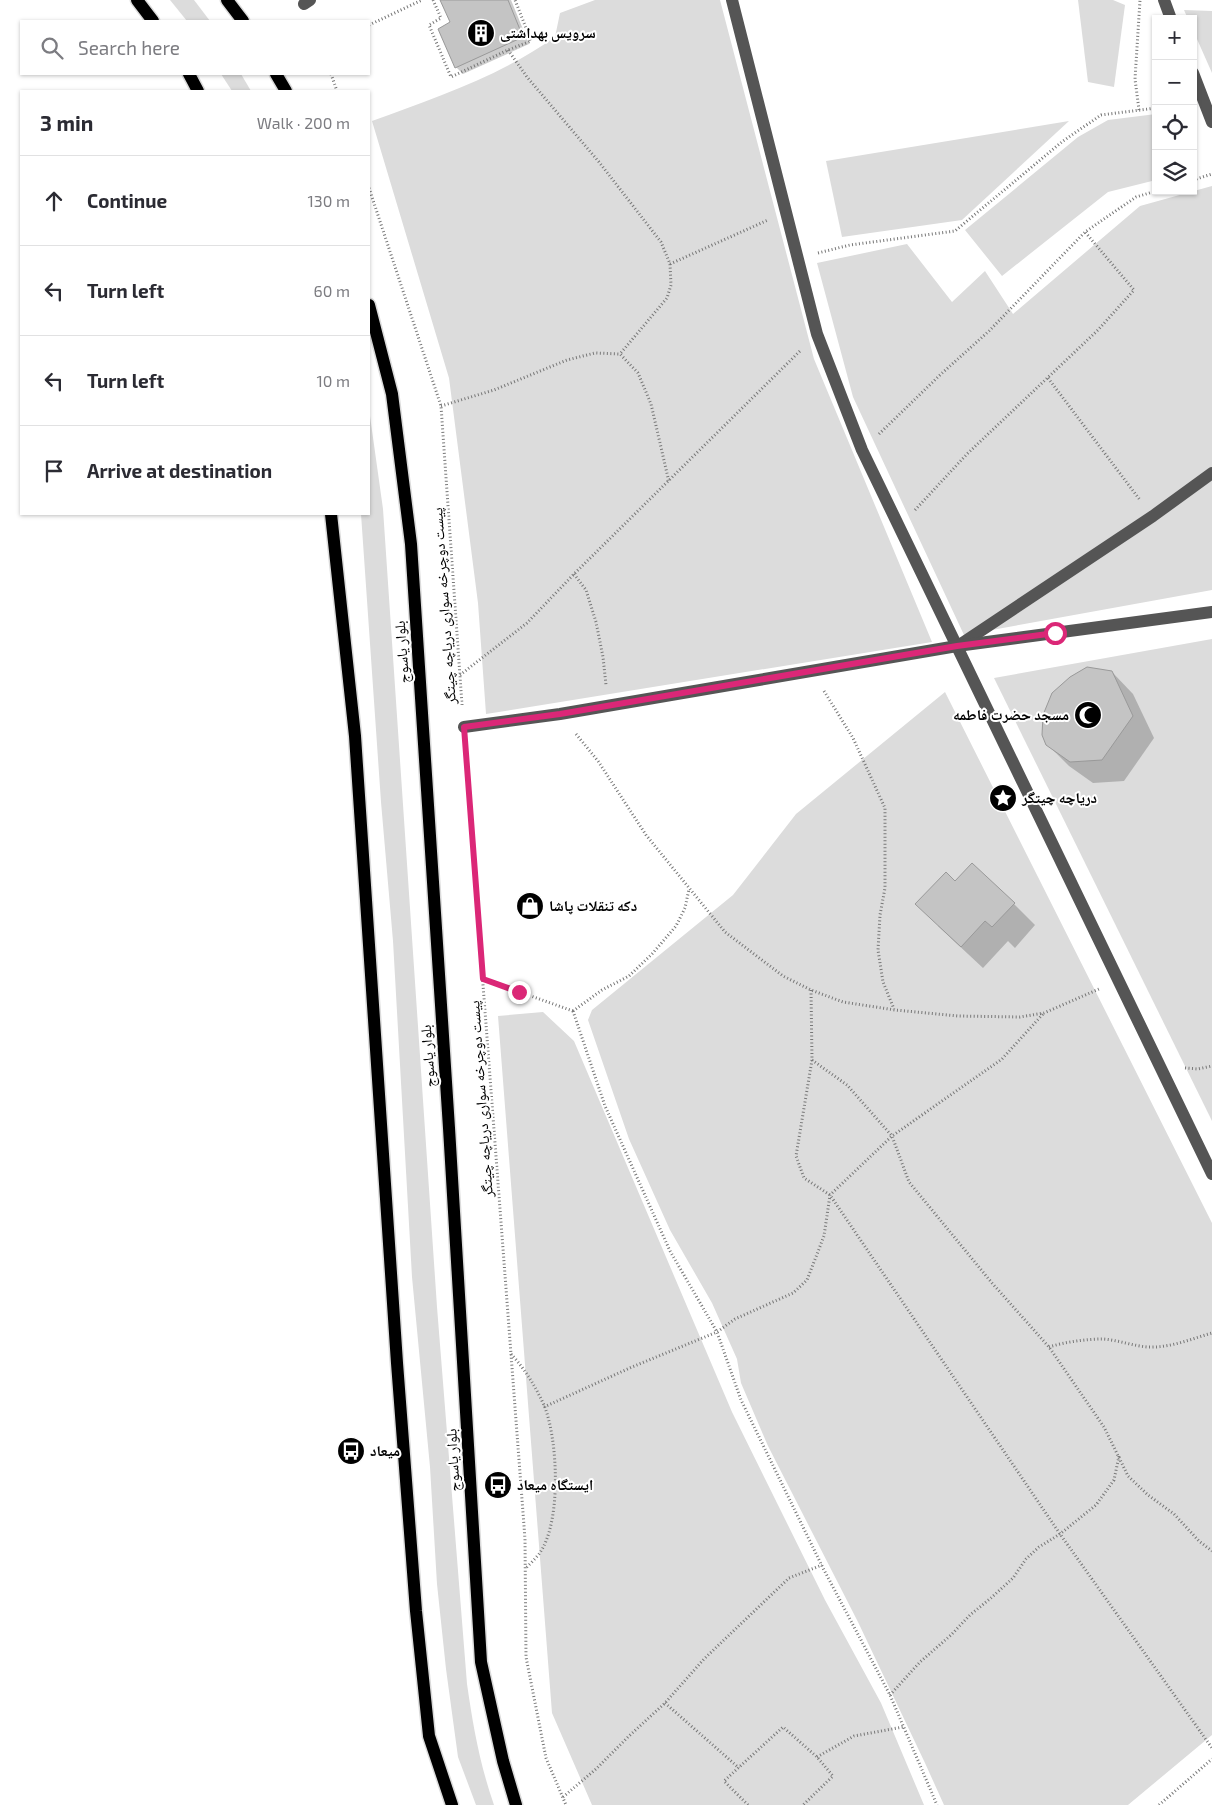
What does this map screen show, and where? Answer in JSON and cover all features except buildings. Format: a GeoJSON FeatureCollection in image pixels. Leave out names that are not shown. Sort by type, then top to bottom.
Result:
{"type":"FeatureCollection","features":[{"type":"Feature","properties":{"kind":"main road"},"geometry":{"type":"LineString","coordinates":[[137,0],[152,20]]}},
{"type":"Feature","properties":{"kind":"main road"},"geometry":{"type":"LineString","coordinates":[[227,0],[242,20]]}},
{"type":"Feature","properties":{"kind":"main road"},"geometry":{"type":"LineString","coordinates":[[190,75],[197,90]]}},
{"type":"Feature","properties":{"kind":"main road"},"geometry":{"type":"LineString","coordinates":[[277,75],[285,90]]}},
{"type":"Feature","properties":{"kind":"main road","name":"بلوار یاسوج"},"geometry":{"type":"LineString","coordinates":[[370,309],[392,394],[411,544],[451,1148],[481,1662],[502,1762],[516,1805]]}},
{"type":"Feature","properties":{"kind":"main road"},"geometry":{"type":"LineString","coordinates":[[332,515],[356,736],[397,1363],[416,1611],[429,1736],[452,1805]]}},
{"type":"Feature","properties":{"kind":"street"},"geometry":{"type":"LineString","coordinates":[[732,0],[817,334],[862,450],[1212,1174]]}},
{"type":"Feature","properties":{"kind":"street"},"geometry":{"type":"LineString","coordinates":[[1164,0],[1170,15]]}},
{"type":"Feature","properties":{"kind":"street"},"geometry":{"type":"LineString","coordinates":[[1197,84],[1212,122]]}},
{"type":"Feature","properties":{"kind":"street"},"geometry":{"type":"LineString","coordinates":[[957,646],[1153,516],[1212,473]]}},
{"type":"Feature","properties":{"kind":"street"},"geometry":{"type":"LineString","coordinates":[[464,727],[609,706],[957,646],[1212,612]]}},
{"type":"Feature","properties":{"kind":"path"},"geometry":{"type":"LineString","coordinates":[[370,25],[422,0]]}},
{"type":"Feature","properties":{"kind":"path"},"geometry":{"type":"LineString","coordinates":[[433,0],[441,18],[429,25],[451,77],[531,41],[516,0]]}},
{"type":"Feature","properties":{"kind":"path"},"geometry":{"type":"LineString","coordinates":[[1138,110],[1135,79],[1140,0]]}},
{"type":"Feature","properties":{"kind":"path"},"geometry":{"type":"LineString","coordinates":[[508,50],[527,77],[599,162],[661,242],[670,264],[671,285],[667,298],[620,354]]}},
{"type":"Feature","properties":{"kind":"path"},"geometry":{"type":"LineString","coordinates":[[331,75],[337,90]]}},
{"type":"Feature","properties":{"kind":"path"},"geometry":{"type":"LineString","coordinates":[[798,258],[850,245],[955,230],[1063,141],[1101,114],[1152,108]]}},
{"type":"Feature","properties":{"kind":"path"},"geometry":{"type":"LineString","coordinates":[[1197,179],[1212,174]]}},
{"type":"Feature","properties":{"kind":"path","name":"پیست دوچرخه سواری دریاچه چیتگر"},"geometry":{"type":"LineString","coordinates":[[370,191],[441,406],[525,1539],[526,1657],[546,1758],[566,1805]]}},
{"type":"Feature","properties":{"kind":"path"},"geometry":{"type":"LineString","coordinates":[[862,450],[989,331],[1085,232],[1136,197],[1152,192]]}},
{"type":"Feature","properties":{"kind":"path"},"geometry":{"type":"LineString","coordinates":[[670,264],[737,232],[786,212]]}},
{"type":"Feature","properties":{"kind":"path"},"geometry":{"type":"LineString","coordinates":[[900,527],[967,454],[1098,330],[1134,290],[1085,232]]}},
{"type":"Feature","properties":{"kind":"path"},"geometry":{"type":"LineString","coordinates":[[460,676],[527,623],[574,574],[817,334]]}},
{"type":"Feature","properties":{"kind":"path"},"geometry":{"type":"LineString","coordinates":[[441,406],[494,390],[567,360],[595,353],[620,354],[638,374],[651,404],[669,482]]}},
{"type":"Feature","properties":{"kind":"path"},"geometry":{"type":"LineString","coordinates":[[1048,378],[1153,516]]}},
{"type":"Feature","properties":{"kind":"path"},"geometry":{"type":"LineString","coordinates":[[574,574],[586,590],[596,622],[603,657],[609,706]]}},
{"type":"Feature","properties":{"kind":"path"},"geometry":{"type":"LineString","coordinates":[[811,672],[853,738],[885,808],[885,888],[880,915],[878,950],[883,982],[895,1010]]}},
{"type":"Feature","properties":{"kind":"path"},"geometry":{"type":"LineString","coordinates":[[560,714],[598,761],[646,835],[725,932],[783,976],[811,990],[843,1002],[895,1010],[958,1016],[1020,1017],[1044,1014],[1117,980]]}},
{"type":"Feature","properties":{"kind":"path"},"geometry":{"type":"LineString","coordinates":[[573,1011],[602,990],[629,976],[652,954],[676,926],[685,908],[689,889]]}},
{"type":"Feature","properties":{"kind":"path"},"geometry":{"type":"LineString","coordinates":[[483,979],[573,1011]]}},
{"type":"Feature","properties":{"kind":"path"},"geometry":{"type":"LineString","coordinates":[[811,990],[812,1060],[796,1156],[804,1178],[830,1195],[1060,1534],[1212,1748]]}},
{"type":"Feature","properties":{"kind":"path"},"geometry":{"type":"LineString","coordinates":[[573,1011],[609,1115],[670,1251],[717,1332],[741,1400],[822,1565],[890,1695],[937,1805]]}},
{"type":"Feature","properties":{"kind":"path"},"geometry":{"type":"LineString","coordinates":[[544,1407],[632,1367],[717,1332],[735,1319],[793,1293],[807,1280],[824,1236],[830,1195],[892,1136],[1002,1059],[1044,1014]]}},
{"type":"Feature","properties":{"kind":"path"},"geometry":{"type":"LineString","coordinates":[[812,1060],[847,1085],[892,1136],[909,1182],[992,1283],[1049,1347],[1104,1427],[1128,1476],[1148,1495],[1174,1514],[1199,1540],[1212,1550]]}},
{"type":"Feature","properties":{"kind":"path"},"geometry":{"type":"LineString","coordinates":[[1049,1347],[1102,1339],[1148,1347],[1172,1345],[1212,1333]]}},
{"type":"Feature","properties":{"kind":"path"},"geometry":{"type":"LineString","coordinates":[[511,1354],[524,1368],[544,1407],[556,1461],[556,1494],[546,1540],[540,1554],[525,1568]]}},
{"type":"Feature","properties":{"kind":"path"},"geometry":{"type":"LineString","coordinates":[[890,1695],[920,1662],[1013,1578],[1026,1560],[1039,1547],[1060,1534],[1096,1505],[1114,1480],[1119,1455]]}},
{"type":"Feature","properties":{"kind":"path"},"geometry":{"type":"LineString","coordinates":[[563,1797],[596,1769],[628,1736],[665,1703],[704,1659],[789,1578],[822,1565]]}},
{"type":"Feature","properties":{"kind":"path"},"geometry":{"type":"LineString","coordinates":[[665,1703],[739,1768]]}},
{"type":"Feature","properties":{"kind":"path"},"geometry":{"type":"LineString","coordinates":[[746,1804],[724,1782],[783,1727],[817,1758],[833,1776],[803,1805]]}},
{"type":"Feature","properties":{"kind":"path"},"geometry":{"type":"LineString","coordinates":[[817,1758],[854,1736],[903,1727]]}},
{"type":"Feature","properties":{"kind":"path"},"geometry":{"type":"LineString","coordinates":[[1159,1805],[1212,1759]]}},
{"type":"Feature","properties":{"kind":"shaded area"},"geometry":{"type":"Polygon","coordinates":[[[170,0],[194,0],[209,20],[186,20],[170,0]]]}},
{"type":"Feature","properties":{"kind":"shaded area"},"geometry":{"type":"Polygon","coordinates":[[[595,0],[720,0],[814,359],[932,642],[486,714],[478,603],[449,378],[372,121],[490,75],[555,37],[560,13],[595,0]]]}},
{"type":"Feature","properties":{"kind":"shaded area"},"geometry":{"type":"Polygon","coordinates":[[[1078,0],[1113,0],[1125,5],[1114,87],[1088,82],[1078,0]]]}},
{"type":"Feature","properties":{"kind":"shaded area"},"geometry":{"type":"Polygon","coordinates":[[[1184,10],[1212,11],[1212,73],[1197,39],[1197,15],[1186,15],[1184,10]]]}},
{"type":"Feature","properties":{"kind":"shaded area"},"geometry":{"type":"Polygon","coordinates":[[[222,75],[242,75],[250,90],[231,90],[222,75]]]}},
{"type":"Feature","properties":{"kind":"shaded area"},"geometry":{"type":"Polygon","coordinates":[[[1152,114],[1152,181],[1108,192],[1002,276],[965,230],[1078,137],[1108,120],[1152,114]]]}},
{"type":"Feature","properties":{"kind":"shaded area"},"geometry":{"type":"Polygon","coordinates":[[[1069,121],[962,220],[842,237],[826,161],[1069,121]]]}},
{"type":"Feature","properties":{"kind":"shaded area"},"geometry":{"type":"Polygon","coordinates":[[[1212,186],[1212,590],[964,635],[853,397],[817,263],[907,244],[952,302],[985,271],[1013,314],[1140,206],[1180,195],[1197,195],[1197,190],[1212,186]]]}},
{"type":"Feature","properties":{"kind":"shaded area"},"geometry":{"type":"Polygon","coordinates":[[[370,416],[383,509],[437,1307],[467,1684],[477,1745],[494,1805],[476,1805],[458,1757],[446,1669],[437,1584],[430,1467],[412,1277],[393,941],[381,802],[361,515],[370,515],[370,416]]]}},
{"type":"Feature","properties":{"kind":"shaded area"},"geometry":{"type":"Polygon","coordinates":[[[1212,639],[1212,1121],[994,678],[1212,639]]]}},
{"type":"Feature","properties":{"kind":"shaded area"},"geometry":{"type":"Polygon","coordinates":[[[945,692],[1212,1223],[1212,1735],[1128,1805],[944,1805],[858,1622],[768,1446],[741,1383],[737,1359],[712,1303],[670,1230],[629,1139],[588,1020],[592,1010],[733,895],[796,814],[945,692]]]}},
{"type":"Feature","properties":{"kind":"shaded area"},"geometry":{"type":"Polygon","coordinates":[[[543,1012],[574,1041],[732,1412],[825,1600],[881,1703],[924,1805],[592,1805],[552,1713],[498,1016],[543,1012]]]}},
{"type":"Feature","properties":{"kind":"place","name":"سرویس بهداشتی"},"geometry":{"type":"Point","coordinates":[481,33]}},
{"type":"Feature","properties":{"kind":"place","name":"مسجد حضرت فاطمه"},"geometry":{"type":"Point","coordinates":[1088,715]}},
{"type":"Feature","properties":{"kind":"place","name":"دریاچه چیتگر"},"geometry":{"type":"Point","coordinates":[1003,798]}},
{"type":"Feature","properties":{"kind":"place","name":"دکه تنقلات پاشا"},"geometry":{"type":"Point","coordinates":[530,906]}},
{"type":"Feature","properties":{"kind":"place","name":"میعاد"},"geometry":{"type":"Point","coordinates":[351,1451]}},
{"type":"Feature","properties":{"kind":"place","name":"ایستگاه میعاد"},"geometry":{"type":"Point","coordinates":[498,1485]}},
{"type":"Feature","properties":{"kind":"route"},"geometry":{"type":"LineString","coordinates":[[519,992],[483,979],[464,727],[560,714],[957,646],[1055,633]]}}]}
